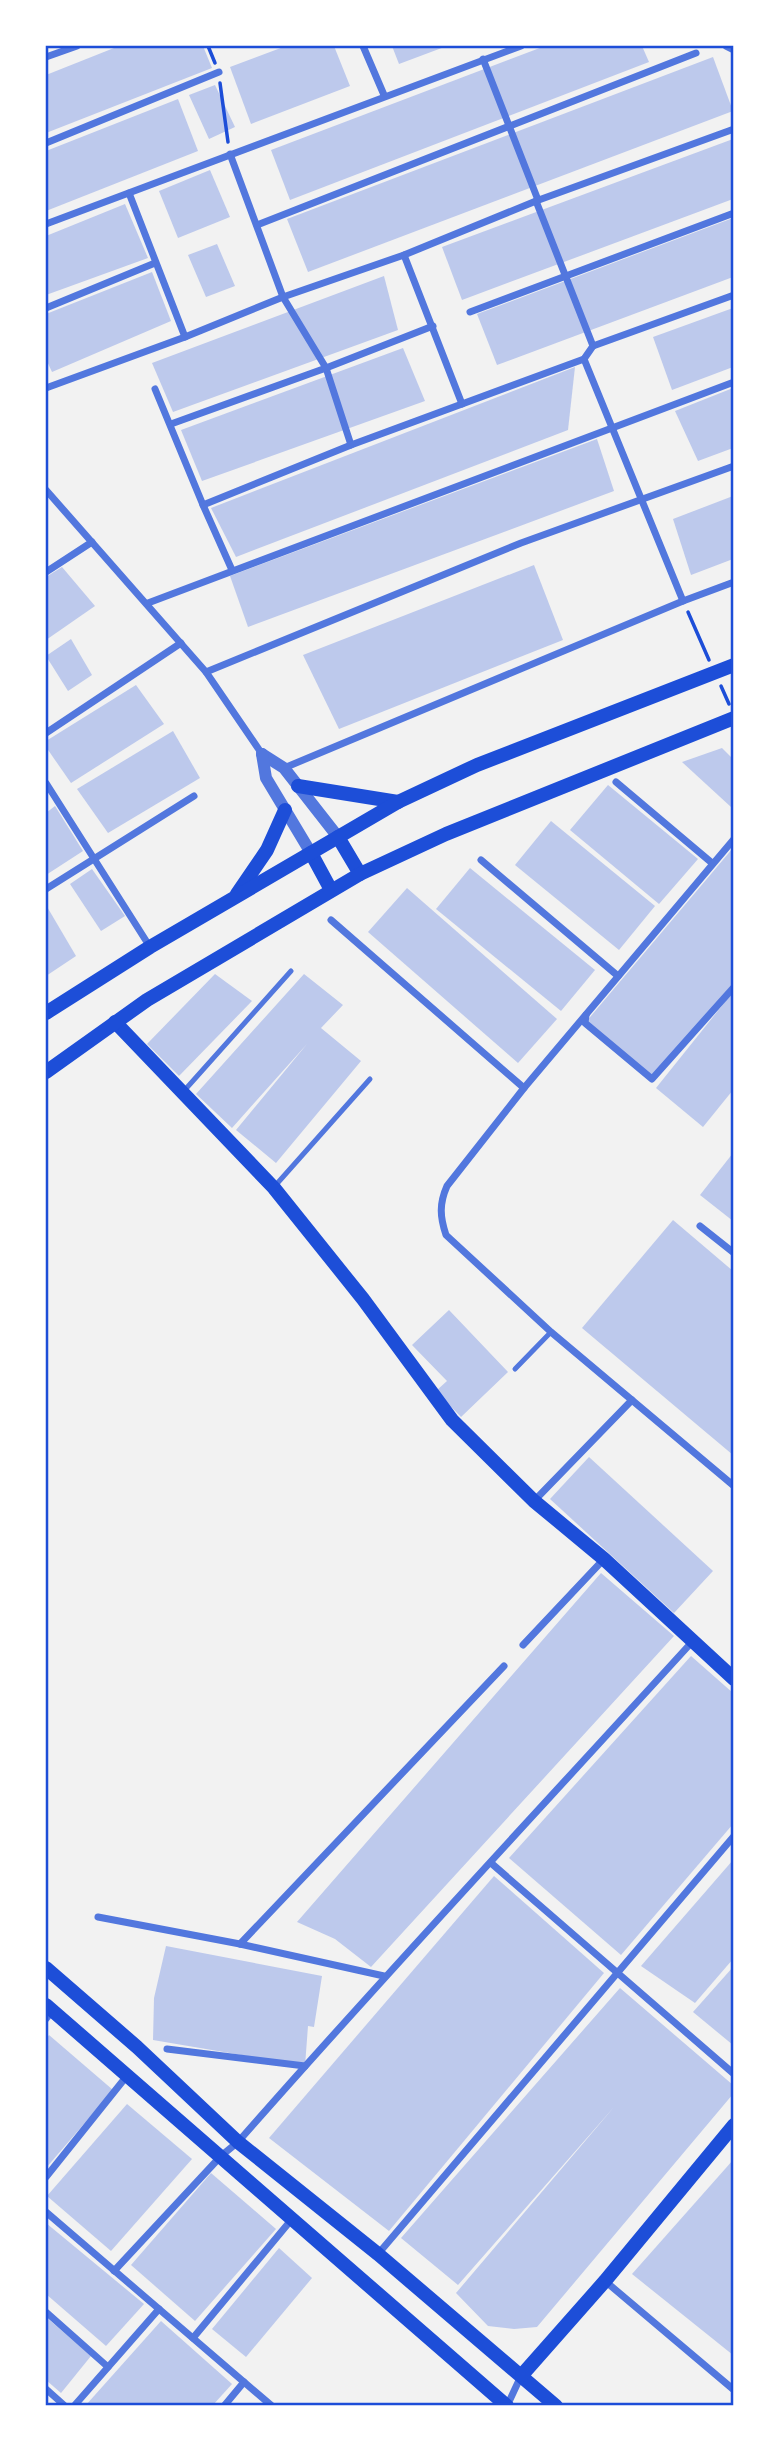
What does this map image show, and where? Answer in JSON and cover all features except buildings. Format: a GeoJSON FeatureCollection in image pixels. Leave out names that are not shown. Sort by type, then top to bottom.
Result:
{"type":"FeatureCollection","features":[{"type":"Feature","properties":{"kind":"main road"},"geometry":{"type":"LineString","coordinates":[[46,1013],[150,947],[398,802],[477,765],[733,666]]}},
{"type":"Feature","properties":{"kind":"main road"},"geometry":{"type":"LineString","coordinates":[[46,1072],[147,1000],[360,874],[446,834],[733,718]]}},
{"type":"Feature","properties":{"kind":"main road"},"geometry":{"type":"LineString","coordinates":[[298,786],[398,802]]}},
{"type":"Feature","properties":{"kind":"main road"},"geometry":{"type":"LineString","coordinates":[[234,898],[267,850],[285,810]]}},
{"type":"Feature","properties":{"kind":"main road"},"geometry":{"type":"LineString","coordinates":[[338,837],[360,874]]}},
{"type":"Feature","properties":{"kind":"main road"},"geometry":{"type":"LineString","coordinates":[[311,853],[331,890]]}},
{"type":"Feature","properties":{"kind":"main road"},"geometry":{"type":"LineString","coordinates":[[115,1022],[274,1188],[363,1299],[452,1420],[534,1501],[604,1559],[733,1679]]}},
{"type":"Feature","properties":{"kind":"main road"},"geometry":{"type":"LineString","coordinates":[[46,1968],[138,2047],[238,2142],[379,2254],[556,2406]]}},
{"type":"Feature","properties":{"kind":"main road"},"geometry":{"type":"LineString","coordinates":[[48,2012],[221,2156],[507,2405]]}},
{"type":"Feature","properties":{"kind":"main road"},"geometry":{"type":"LineString","coordinates":[[522,2375],[605,2281],[733,2125]]}},
{"type":"Feature","properties":{"kind":"street"},"geometry":{"type":"LineString","coordinates":[[46,57],[78,46]]}},
{"type":"Feature","properties":{"kind":"street"},"geometry":{"type":"LineString","coordinates":[[363,46],[384,95]]}},
{"type":"Feature","properties":{"kind":"street"},"geometry":{"type":"LineString","coordinates":[[46,224],[384,95],[521,46]]}},
{"type":"Feature","properties":{"kind":"street"},"geometry":{"type":"LineString","coordinates":[[726,46],[733,50]]}},
{"type":"Feature","properties":{"kind":"street"},"geometry":{"type":"LineString","coordinates":[[257,225],[696,53]]}},
{"type":"Feature","properties":{"kind":"street"},"geometry":{"type":"LineString","coordinates":[[483,59],[593,346]]}},
{"type":"Feature","properties":{"kind":"street"},"geometry":{"type":"LineString","coordinates":[[46,143],[219,72]]}},
{"type":"Feature","properties":{"kind":"street"},"geometry":{"type":"LineString","coordinates":[[46,388],[185,337],[283,297],[404,254],[537,200],[733,129]]}},
{"type":"Feature","properties":{"kind":"street"},"geometry":{"type":"LineString","coordinates":[[230,154],[283,297],[326,368],[351,445]]}},
{"type":"Feature","properties":{"kind":"street"},"geometry":{"type":"LineString","coordinates":[[129,193],[185,337]]}},
{"type":"Feature","properties":{"kind":"street"},"geometry":{"type":"LineString","coordinates":[[470,312],[733,214]]}},
{"type":"Feature","properties":{"kind":"street"},"geometry":{"type":"LineString","coordinates":[[404,254],[463,404]]}},
{"type":"Feature","properties":{"kind":"street"},"geometry":{"type":"LineString","coordinates":[[46,308],[155,263]]}},
{"type":"Feature","properties":{"kind":"street"},"geometry":{"type":"LineString","coordinates":[[203,505],[351,445],[584,359],[593,346],[733,295]]}},
{"type":"Feature","properties":{"kind":"street"},"geometry":{"type":"LineString","coordinates":[[171,424],[433,326]]}},
{"type":"Feature","properties":{"kind":"street"},"geometry":{"type":"LineString","coordinates":[[584,359],[682,601]]}},
{"type":"Feature","properties":{"kind":"street"},"geometry":{"type":"LineString","coordinates":[[148,603],[733,382]]}},
{"type":"Feature","properties":{"kind":"street"},"geometry":{"type":"LineString","coordinates":[[155,389],[232,570]]}},
{"type":"Feature","properties":{"kind":"street"},"geometry":{"type":"LineString","coordinates":[[206,672],[521,543],[733,466]]}},
{"type":"Feature","properties":{"kind":"street"},"geometry":{"type":"LineString","coordinates":[[46,490],[206,672],[262,754],[267,778],[311,853]]}},
{"type":"Feature","properties":{"kind":"street"},"geometry":{"type":"LineString","coordinates":[[46,572],[92,542]]}},
{"type":"Feature","properties":{"kind":"street"},"geometry":{"type":"LineString","coordinates":[[284,768],[733,582]]}},
{"type":"Feature","properties":{"kind":"street"},"geometry":{"type":"LineString","coordinates":[[46,733],[181,643]]}},
{"type":"Feature","properties":{"kind":"street"},"geometry":{"type":"LineString","coordinates":[[262,754],[284,768],[338,837]]}},
{"type":"Feature","properties":{"kind":"street"},"geometry":{"type":"LineString","coordinates":[[616,782],[712,863]]}},
{"type":"Feature","properties":{"kind":"street"},"geometry":{"type":"LineString","coordinates":[[46,783],[150,947]]}},
{"type":"Feature","properties":{"kind":"street"},"geometry":{"type":"LineString","coordinates":[[46,889],[194,796]]}},
{"type":"Feature","properties":{"kind":"street"},"geometry":{"type":"LineString","coordinates":[[733,839],[523,1088],[447,1186],[440,1201],[446,1236],[551,1332],[733,1486]]}},
{"type":"Feature","properties":{"kind":"street"},"geometry":{"type":"LineString","coordinates":[[481,860],[618,976]]}},
{"type":"Feature","properties":{"kind":"street"},"geometry":{"type":"LineString","coordinates":[[331,920],[523,1088]]}},
{"type":"Feature","properties":{"kind":"street"},"geometry":{"type":"LineString","coordinates":[[586,1015],[585,1023],[652,1079],[658,1069],[733,987]]}},
{"type":"Feature","properties":{"kind":"street"},"geometry":{"type":"LineString","coordinates":[[700,1226],[733,1253]]}},
{"type":"Feature","properties":{"kind":"street"},"geometry":{"type":"LineString","coordinates":[[534,1501],[632,1400]]}},
{"type":"Feature","properties":{"kind":"street"},"geometry":{"type":"LineString","coordinates":[[523,1645],[604,1559]]}},
{"type":"Feature","properties":{"kind":"street"},"geometry":{"type":"LineString","coordinates":[[114,2271],[221,2156],[238,2142],[384,1976],[692,1642]]}},
{"type":"Feature","properties":{"kind":"street"},"geometry":{"type":"LineString","coordinates":[[240,1944],[504,1666]]}},
{"type":"Feature","properties":{"kind":"street"},"geometry":{"type":"LineString","coordinates":[[379,2254],[733,1836]]}},
{"type":"Feature","properties":{"kind":"street"},"geometry":{"type":"LineString","coordinates":[[491,1863],[733,2074]]}},
{"type":"Feature","properties":{"kind":"street"},"geometry":{"type":"LineString","coordinates":[[98,1917],[240,1944],[384,1976]]}},
{"type":"Feature","properties":{"kind":"street"},"geometry":{"type":"LineString","coordinates":[[167,2049],[305,2066]]}},
{"type":"Feature","properties":{"kind":"street"},"geometry":{"type":"LineString","coordinates":[[46,2177],[126,2077]]}},
{"type":"Feature","properties":{"kind":"street"},"geometry":{"type":"LineString","coordinates":[[46,2212],[272,2406]]}},
{"type":"Feature","properties":{"kind":"street"},"geometry":{"type":"LineString","coordinates":[[193,2338],[292,2218]]}},
{"type":"Feature","properties":{"kind":"street"},"geometry":{"type":"LineString","coordinates":[[605,2281],[733,2390]]}},
{"type":"Feature","properties":{"kind":"street"},"geometry":{"type":"LineString","coordinates":[[74,2406],[159,2309]]}},
{"type":"Feature","properties":{"kind":"street"},"geometry":{"type":"LineString","coordinates":[[46,2312],[108,2367]]}},
{"type":"Feature","properties":{"kind":"street"},"geometry":{"type":"LineString","coordinates":[[507,2405],[522,2375]]}},
{"type":"Feature","properties":{"kind":"street"},"geometry":{"type":"LineString","coordinates":[[224,2406],[244,2382]]}},
{"type":"Feature","properties":{"kind":"street"},"geometry":{"type":"LineString","coordinates":[[46,2389],[65,2406]]}},
{"type":"Feature","properties":{"kind":"lane"},"geometry":{"type":"LineString","coordinates":[[183,1093],[291,971]]}},
{"type":"Feature","properties":{"kind":"lane"},"geometry":{"type":"LineString","coordinates":[[274,1188],[370,1079]]}},
{"type":"Feature","properties":{"kind":"lane"},"geometry":{"type":"LineString","coordinates":[[515,1369],[551,1332]]}},
{"type":"Feature","properties":{"kind":"path"},"geometry":{"type":"LineString","coordinates":[[208,46],[219,72],[230,154]]}}]}
